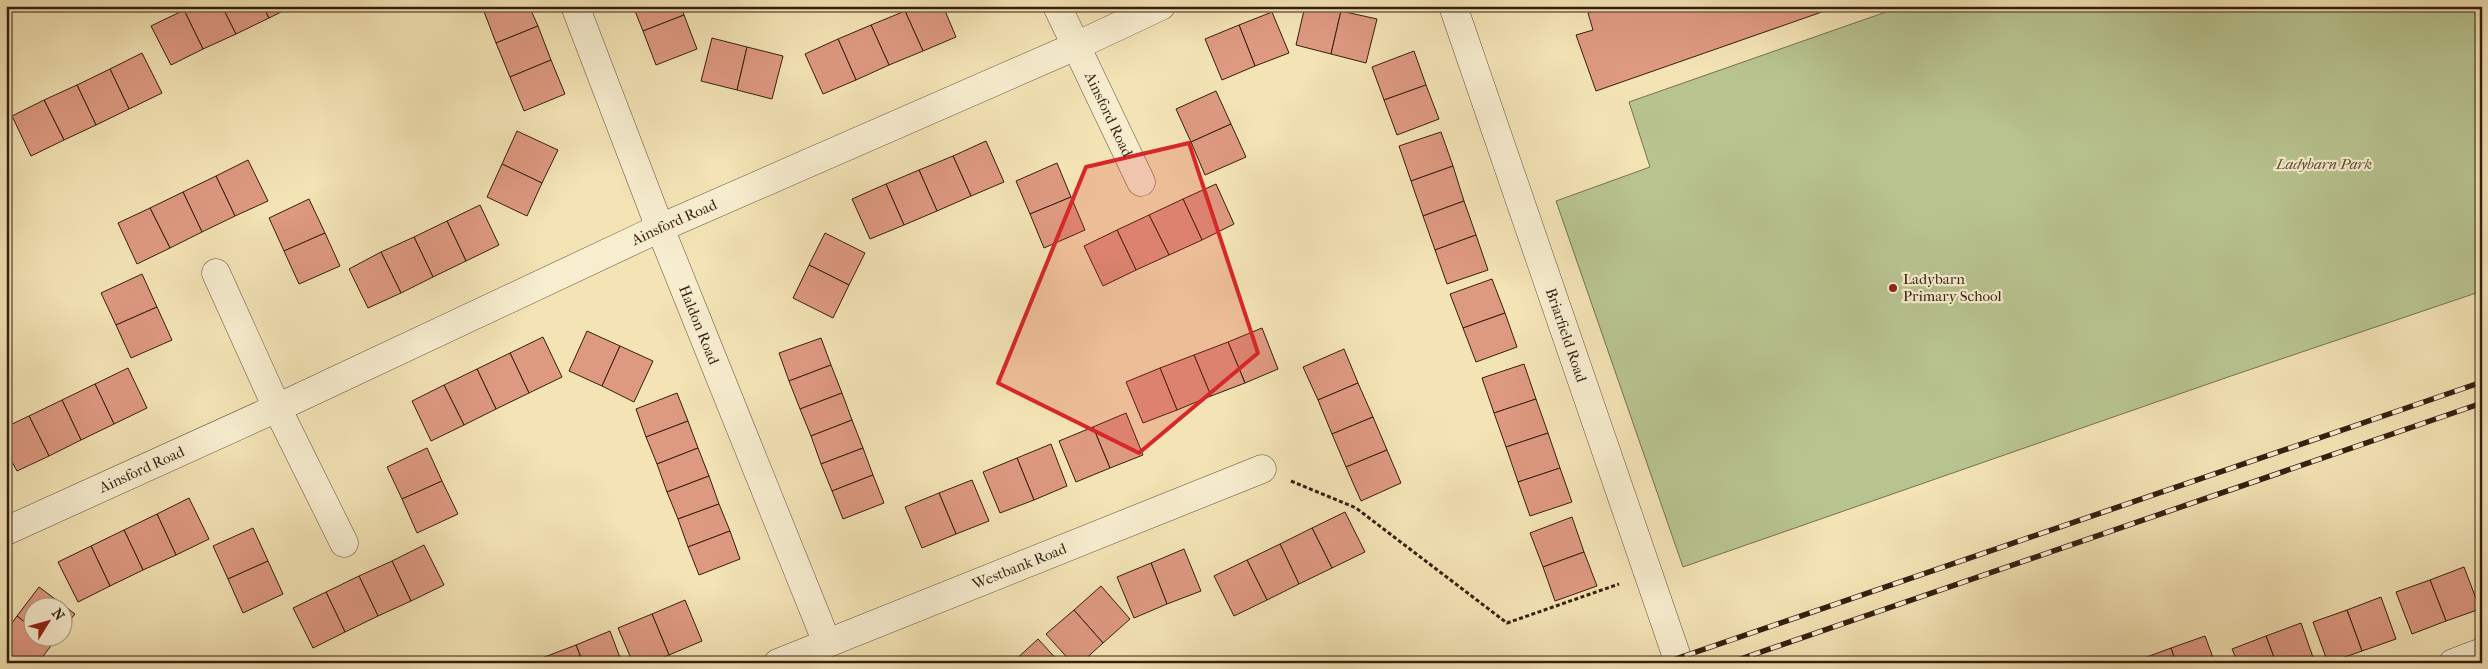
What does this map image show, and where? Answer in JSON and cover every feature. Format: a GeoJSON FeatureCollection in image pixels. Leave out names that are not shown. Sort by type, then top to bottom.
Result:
{"type":"FeatureCollection","features":[{"type":"Feature","properties":{"kind":"street","name":"Haldon Road"},"geometry":{"type":"LineString","coordinates":[[574,6],[660,228],[826,643]]}},
{"type":"Feature","properties":{"kind":"street","name":"Ainsford Road"},"geometry":{"type":"LineString","coordinates":[[1057,6],[1141,182]]}},
{"type":"Feature","properties":{"kind":"street","name":"Ainsford Road"},"geometry":{"type":"LineString","coordinates":[[6,531],[276,408],[660,228],[1076,46],[1161,6]]}},
{"type":"Feature","properties":{"kind":"street","name":"Briarfield Road"},"geometry":{"type":"LineString","coordinates":[[1453,6],[1680,663]]}},
{"type":"Feature","properties":{"kind":"street"},"geometry":{"type":"LineString","coordinates":[[216,273],[276,408],[344,542]]}},
{"type":"Feature","properties":{"kind":"street","name":"Westbank Road"},"geometry":{"type":"LineString","coordinates":[[778,663],[1262,470]]}},
{"type":"Feature","properties":{"kind":"street"},"geometry":{"type":"LineString","coordinates":[[2453,663],[2482,652]]}},
{"type":"Feature","properties":{"kind":"path"},"geometry":{"type":"LineString","coordinates":[[1262,470],[1356,508],[1507,623],[1649,574]]}},
{"type":"Feature","properties":{"kind":"highlighted area"},"geometry":{"type":"Polygon","coordinates":[[[1189,143],[1258,353],[1139,453],[998,383],[1086,167],[1189,143]]]}},
{"type":"Feature","properties":{"kind":"green space","name":"Ladybarn Primary School"},"geometry":{"type":"Polygon","coordinates":[[[1903,6],[2482,6],[2482,291],[2231,376],[1683,567],[1556,201],[1650,167],[1629,102],[1903,6]]]}},
{"type":"Feature","properties":{"kind":"building"},"geometry":{"type":"Polygon","coordinates":[[[191,6],[222,6],[236,34],[203,49],[184,10],[191,6]]]}},
{"type":"Feature","properties":{"kind":"building"},"geometry":{"type":"Polygon","coordinates":[[[222,6],[263,6],[269,18],[236,34],[222,6]]]}},
{"type":"Feature","properties":{"kind":"building"},"geometry":{"type":"Polygon","coordinates":[[[263,6],[293,6],[269,18],[263,6]]]}},
{"type":"Feature","properties":{"kind":"building"},"geometry":{"type":"Polygon","coordinates":[[[490,6],[529,6],[538,26],[496,43],[483,9],[490,6]]]}},
{"type":"Feature","properties":{"kind":"building"},"geometry":{"type":"Polygon","coordinates":[[[633,6],[681,6],[684,15],[643,31],[633,6]]]}},
{"type":"Feature","properties":{"kind":"building"},"geometry":{"type":"Polygon","coordinates":[[[915,6],[943,6],[956,37],[923,51],[905,11],[915,6]]]}},
{"type":"Feature","properties":{"kind":"building"},"geometry":{"type":"Polygon","coordinates":[[[1305,6],[1323,6],[1341,11],[1331,54],[1296,45],[1305,6]]]}},
{"type":"Feature","properties":{"kind":"building"},"geometry":{"type":"Polygon","coordinates":[[[1608,6],[1839,6],[1596,91],[1576,35],[1593,30],[1588,13],[1608,6]]]}},
{"type":"Feature","properties":{"kind":"building"},"geometry":{"type":"Polygon","coordinates":[[[184,10],[203,49],[171,65],[151,26],[184,10]]]}},
{"type":"Feature","properties":{"kind":"building"},"geometry":{"type":"Polygon","coordinates":[[[905,11],[923,51],[889,65],[871,25],[905,11]]]}},
{"type":"Feature","properties":{"kind":"building"},"geometry":{"type":"Polygon","coordinates":[[[1341,11],[1377,19],[1366,63],[1331,54],[1341,11]]]}},
{"type":"Feature","properties":{"kind":"building"},"geometry":{"type":"Polygon","coordinates":[[[1272,12],[1289,53],[1255,66],[1239,25],[1272,12]]]}},
{"type":"Feature","properties":{"kind":"building"},"geometry":{"type":"Polygon","coordinates":[[[684,15],[697,49],[656,65],[643,31],[684,15]]]}},
{"type":"Feature","properties":{"kind":"building"},"geometry":{"type":"Polygon","coordinates":[[[871,25],[889,65],[856,80],[838,39],[871,25]]]}},
{"type":"Feature","properties":{"kind":"building"},"geometry":{"type":"Polygon","coordinates":[[[1239,25],[1255,66],[1222,80],[1205,39],[1239,25]]]}},
{"type":"Feature","properties":{"kind":"building"},"geometry":{"type":"Polygon","coordinates":[[[538,26],[551,60],[510,77],[496,43],[538,26]]]}},
{"type":"Feature","properties":{"kind":"building"},"geometry":{"type":"Polygon","coordinates":[[[712,38],[747,47],[737,90],[701,81],[712,38]]]}},
{"type":"Feature","properties":{"kind":"building"},"geometry":{"type":"Polygon","coordinates":[[[838,39],[856,80],[823,94],[805,54],[838,39]]]}},
{"type":"Feature","properties":{"kind":"building"},"geometry":{"type":"Polygon","coordinates":[[[747,47],[783,56],[772,99],[737,90],[747,47]]]}},
{"type":"Feature","properties":{"kind":"building"},"geometry":{"type":"Polygon","coordinates":[[[1414,51],[1426,85],[1384,100],[1372,67],[1414,51]]]}},
{"type":"Feature","properties":{"kind":"building"},"geometry":{"type":"Polygon","coordinates":[[[142,53],[162,93],[129,109],[110,69],[142,53]]]}},
{"type":"Feature","properties":{"kind":"building"},"geometry":{"type":"Polygon","coordinates":[[[551,60],[565,94],[524,111],[510,77],[551,60]]]}},
{"type":"Feature","properties":{"kind":"building"},"geometry":{"type":"Polygon","coordinates":[[[110,69],[129,109],[96,125],[77,85],[110,69]]]}},
{"type":"Feature","properties":{"kind":"building"},"geometry":{"type":"Polygon","coordinates":[[[77,85],[96,125],[64,140],[44,100],[77,85]]]}},
{"type":"Feature","properties":{"kind":"building"},"geometry":{"type":"Polygon","coordinates":[[[1426,85],[1439,119],[1397,135],[1384,100],[1426,85]]]}},
{"type":"Feature","properties":{"kind":"building"},"geometry":{"type":"Polygon","coordinates":[[[1216,91],[1231,124],[1191,142],[1176,109],[1216,91]]]}},
{"type":"Feature","properties":{"kind":"building"},"geometry":{"type":"Polygon","coordinates":[[[44,100],[64,140],[31,156],[12,116],[44,100]]]}},
{"type":"Feature","properties":{"kind":"building"},"geometry":{"type":"Polygon","coordinates":[[[1231,124],[1246,157],[1205,175],[1191,142],[1231,124]]]}},
{"type":"Feature","properties":{"kind":"building"},"geometry":{"type":"Polygon","coordinates":[[[517,131],[558,150],[542,183],[502,164],[517,131]]]}},
{"type":"Feature","properties":{"kind":"building"},"geometry":{"type":"Polygon","coordinates":[[[1441,132],[1453,166],[1411,181],[1399,146],[1441,132]]]}},
{"type":"Feature","properties":{"kind":"building"},"geometry":{"type":"Polygon","coordinates":[[[986,141],[1004,182],[971,196],[953,156],[986,141]]]}},
{"type":"Feature","properties":{"kind":"building"},"geometry":{"type":"Polygon","coordinates":[[[953,156],[971,196],[937,211],[919,170],[953,156]]]}},
{"type":"Feature","properties":{"kind":"building"},"geometry":{"type":"Polygon","coordinates":[[[248,160],[268,201],[235,216],[216,176],[248,160]]]}},
{"type":"Feature","properties":{"kind":"building"},"geometry":{"type":"Polygon","coordinates":[[[1057,163],[1071,197],[1030,214],[1016,181],[1057,163]]]}},
{"type":"Feature","properties":{"kind":"building"},"geometry":{"type":"Polygon","coordinates":[[[502,164],[542,183],[527,216],[487,197],[502,164]]]}},
{"type":"Feature","properties":{"kind":"building"},"geometry":{"type":"Polygon","coordinates":[[[1453,166],[1464,201],[1423,216],[1411,181],[1453,166]]]}},
{"type":"Feature","properties":{"kind":"building"},"geometry":{"type":"Polygon","coordinates":[[[919,170],[937,211],[904,225],[886,184],[919,170]]]}},
{"type":"Feature","properties":{"kind":"building"},"geometry":{"type":"Polygon","coordinates":[[[216,176],[235,216],[202,232],[183,192],[216,176]]]}},
{"type":"Feature","properties":{"kind":"building"},"geometry":{"type":"Polygon","coordinates":[[[886,184],[904,225],[870,239],[852,199],[886,184]]]}},
{"type":"Feature","properties":{"kind":"building"},"geometry":{"type":"Polygon","coordinates":[[[1216,184],[1234,224],[1202,240],[1183,199],[1216,184]]]}},
{"type":"Feature","properties":{"kind":"building"},"geometry":{"type":"Polygon","coordinates":[[[183,192],[202,232],[170,248],[150,208],[183,192]]]}},
{"type":"Feature","properties":{"kind":"building"},"geometry":{"type":"Polygon","coordinates":[[[1071,197],[1085,230],[1044,248],[1030,214],[1071,197]]]}},
{"type":"Feature","properties":{"kind":"building"},"geometry":{"type":"Polygon","coordinates":[[[309,199],[325,233],[284,251],[269,218],[309,199]]]}},
{"type":"Feature","properties":{"kind":"building"},"geometry":{"type":"Polygon","coordinates":[[[1183,199],[1202,240],[1169,255],[1149,215],[1183,199]]]}},
{"type":"Feature","properties":{"kind":"building"},"geometry":{"type":"Polygon","coordinates":[[[1464,201],[1476,235],[1435,250],[1423,216],[1464,201]]]}},
{"type":"Feature","properties":{"kind":"building"},"geometry":{"type":"Polygon","coordinates":[[[480,205],[499,245],[466,261],[447,221],[480,205]]]}},
{"type":"Feature","properties":{"kind":"building"},"geometry":{"type":"Polygon","coordinates":[[[150,208],[170,248],[137,264],[118,223],[150,208]]]}},
{"type":"Feature","properties":{"kind":"building"},"geometry":{"type":"Polygon","coordinates":[[[1149,215],[1169,255],[1136,270],[1117,230],[1149,215]]]}},
{"type":"Feature","properties":{"kind":"building"},"geometry":{"type":"Polygon","coordinates":[[[447,221],[466,261],[433,277],[414,237],[447,221]]]}},
{"type":"Feature","properties":{"kind":"building"},"geometry":{"type":"Polygon","coordinates":[[[1117,230],[1136,270],[1103,286],[1084,246],[1117,230]]]}},
{"type":"Feature","properties":{"kind":"building"},"geometry":{"type":"Polygon","coordinates":[[[325,233],[340,266],[299,284],[284,251],[325,233]]]}},
{"type":"Feature","properties":{"kind":"building"},"geometry":{"type":"Polygon","coordinates":[[[825,233],[865,253],[849,285],[809,265],[825,233]]]}},
{"type":"Feature","properties":{"kind":"building"},"geometry":{"type":"Polygon","coordinates":[[[1476,235],[1488,270],[1447,284],[1435,250],[1476,235]]]}},
{"type":"Feature","properties":{"kind":"building"},"geometry":{"type":"Polygon","coordinates":[[[414,237],[433,277],[401,293],[381,252],[414,237]]]}},
{"type":"Feature","properties":{"kind":"building"},"geometry":{"type":"Polygon","coordinates":[[[381,252],[401,293],[368,308],[349,269],[381,252]]]}},
{"type":"Feature","properties":{"kind":"building"},"geometry":{"type":"Polygon","coordinates":[[[809,265],[849,285],[833,318],[793,298],[809,265]]]}},
{"type":"Feature","properties":{"kind":"building"},"geometry":{"type":"Polygon","coordinates":[[[142,274],[157,307],[116,325],[101,293],[142,274]]]}},
{"type":"Feature","properties":{"kind":"building"},"geometry":{"type":"Polygon","coordinates":[[[1492,279],[1505,313],[1463,328],[1450,294],[1492,279]]]}},
{"type":"Feature","properties":{"kind":"building"},"geometry":{"type":"Polygon","coordinates":[[[157,307],[172,340],[131,358],[116,325],[157,307]]]}},
{"type":"Feature","properties":{"kind":"building"},"geometry":{"type":"Polygon","coordinates":[[[1505,313],[1517,347],[1476,362],[1463,328],[1505,313]]]}},
{"type":"Feature","properties":{"kind":"building"},"geometry":{"type":"Polygon","coordinates":[[[1262,328],[1278,369],[1245,383],[1228,342],[1262,328]]]}},
{"type":"Feature","properties":{"kind":"building"},"geometry":{"type":"Polygon","coordinates":[[[587,331],[620,346],[602,386],[569,371],[587,331]]]}},
{"type":"Feature","properties":{"kind":"building"},"geometry":{"type":"Polygon","coordinates":[[[543,337],[562,377],[529,393],[510,353],[543,337]]]}},
{"type":"Feature","properties":{"kind":"building"},"geometry":{"type":"Polygon","coordinates":[[[821,338],[831,365],[789,381],[779,353],[821,338]]]}},
{"type":"Feature","properties":{"kind":"building"},"geometry":{"type":"Polygon","coordinates":[[[1228,342],[1245,383],[1211,396],[1194,355],[1228,342]]]}},
{"type":"Feature","properties":{"kind":"building"},"geometry":{"type":"Polygon","coordinates":[[[620,346],[653,361],[634,402],[602,386],[620,346]]]}},
{"type":"Feature","properties":{"kind":"building"},"geometry":{"type":"Polygon","coordinates":[[[1344,349],[1358,383],[1318,400],[1303,367],[1344,349]]]}},
{"type":"Feature","properties":{"kind":"building"},"geometry":{"type":"Polygon","coordinates":[[[510,353],[529,393],[496,409],[477,369],[510,353]]]}},
{"type":"Feature","properties":{"kind":"building"},"geometry":{"type":"Polygon","coordinates":[[[1194,355],[1211,396],[1177,410],[1160,368],[1194,355]]]}},
{"type":"Feature","properties":{"kind":"building"},"geometry":{"type":"Polygon","coordinates":[[[1524,364],[1536,399],[1494,413],[1482,378],[1524,364]]]}},
{"type":"Feature","properties":{"kind":"building"},"geometry":{"type":"Polygon","coordinates":[[[831,365],[842,393],[800,409],[789,381],[831,365]]]}},
{"type":"Feature","properties":{"kind":"building"},"geometry":{"type":"Polygon","coordinates":[[[128,368],[147,408],[114,424],[95,384],[128,368]]]}},
{"type":"Feature","properties":{"kind":"building"},"geometry":{"type":"Polygon","coordinates":[[[1160,368],[1177,410],[1143,423],[1126,382],[1160,368]]]}},
{"type":"Feature","properties":{"kind":"building"},"geometry":{"type":"Polygon","coordinates":[[[477,369],[496,409],[464,425],[444,385],[477,369]]]}},
{"type":"Feature","properties":{"kind":"building"},"geometry":{"type":"Polygon","coordinates":[[[1358,383],[1373,417],[1332,434],[1318,400],[1358,383]]]}},
{"type":"Feature","properties":{"kind":"building"},"geometry":{"type":"Polygon","coordinates":[[[95,384],[114,424],[81,440],[62,400],[95,384]]]}},
{"type":"Feature","properties":{"kind":"building"},"geometry":{"type":"Polygon","coordinates":[[[444,385],[464,425],[431,441],[412,401],[444,385]]]}},
{"type":"Feature","properties":{"kind":"building"},"geometry":{"type":"Polygon","coordinates":[[[677,393],[688,421],[646,437],[636,409],[677,393]]]}},
{"type":"Feature","properties":{"kind":"building"},"geometry":{"type":"Polygon","coordinates":[[[842,393],[852,420],[811,436],[800,409],[842,393]]]}},
{"type":"Feature","properties":{"kind":"building"},"geometry":{"type":"Polygon","coordinates":[[[1536,399],[1548,433],[1506,447],[1494,413],[1536,399]]]}},
{"type":"Feature","properties":{"kind":"building"},"geometry":{"type":"Polygon","coordinates":[[[62,400],[81,440],[49,456],[29,416],[62,400]]]}},
{"type":"Feature","properties":{"kind":"building"},"geometry":{"type":"Polygon","coordinates":[[[1126,413],[1143,455],[1110,468],[1093,427],[1126,413]]]}},
{"type":"Feature","properties":{"kind":"building"},"geometry":{"type":"Polygon","coordinates":[[[29,416],[49,456],[17,471],[6,451],[6,427],[29,416]]]}},
{"type":"Feature","properties":{"kind":"building"},"geometry":{"type":"Polygon","coordinates":[[[1373,417],[1387,450],[1346,467],[1332,434],[1373,417]]]}},
{"type":"Feature","properties":{"kind":"building"},"geometry":{"type":"Polygon","coordinates":[[[852,420],[863,448],[821,464],[811,436],[852,420]]]}},
{"type":"Feature","properties":{"kind":"building"},"geometry":{"type":"Polygon","coordinates":[[[688,421],[698,448],[657,464],[646,437],[688,421]]]}},
{"type":"Feature","properties":{"kind":"building"},"geometry":{"type":"Polygon","coordinates":[[[1093,427],[1110,468],[1076,482],[1059,441],[1093,427]]]}},
{"type":"Feature","properties":{"kind":"building"},"geometry":{"type":"Polygon","coordinates":[[[1548,433],[1560,468],[1518,482],[1506,447],[1548,433]]]}},
{"type":"Feature","properties":{"kind":"building"},"geometry":{"type":"Polygon","coordinates":[[[1051,444],[1067,486],[1034,500],[1017,458],[1051,444]]]}},
{"type":"Feature","properties":{"kind":"building"},"geometry":{"type":"Polygon","coordinates":[[[427,448],[442,481],[402,499],[387,467],[427,448]]]}},
{"type":"Feature","properties":{"kind":"building"},"geometry":{"type":"Polygon","coordinates":[[[698,448],[709,476],[667,492],[657,464],[698,448]]]}},
{"type":"Feature","properties":{"kind":"building"},"geometry":{"type":"Polygon","coordinates":[[[863,448],[873,475],[832,491],[821,464],[863,448]]]}},
{"type":"Feature","properties":{"kind":"building"},"geometry":{"type":"Polygon","coordinates":[[[1387,450],[1401,483],[1361,501],[1346,467],[1387,450]]]}},
{"type":"Feature","properties":{"kind":"building"},"geometry":{"type":"Polygon","coordinates":[[[1017,458],[1034,500],[1000,513],[983,472],[1017,458]]]}},
{"type":"Feature","properties":{"kind":"building"},"geometry":{"type":"Polygon","coordinates":[[[1560,468],[1572,502],[1530,516],[1518,482],[1560,468]]]}},
{"type":"Feature","properties":{"kind":"building"},"geometry":{"type":"Polygon","coordinates":[[[873,475],[884,503],[843,519],[832,491],[873,475]]]}},
{"type":"Feature","properties":{"kind":"building"},"geometry":{"type":"Polygon","coordinates":[[[709,476],[719,504],[678,519],[667,492],[709,476]]]}},
{"type":"Feature","properties":{"kind":"building"},"geometry":{"type":"Polygon","coordinates":[[[972,480],[989,521],[956,534],[939,493],[972,480]]]}},
{"type":"Feature","properties":{"kind":"building"},"geometry":{"type":"Polygon","coordinates":[[[442,481],[458,514],[417,533],[402,499],[442,481]]]}},
{"type":"Feature","properties":{"kind":"building"},"geometry":{"type":"Polygon","coordinates":[[[939,493],[956,534],[922,548],[905,507],[939,493]]]}},
{"type":"Feature","properties":{"kind":"building"},"geometry":{"type":"Polygon","coordinates":[[[189,498],[209,539],[176,555],[157,514],[189,498]]]}},
{"type":"Feature","properties":{"kind":"building"},"geometry":{"type":"Polygon","coordinates":[[[719,504],[730,531],[688,547],[678,519],[719,504]]]}},
{"type":"Feature","properties":{"kind":"building"},"geometry":{"type":"Polygon","coordinates":[[[1345,512],[1365,552],[1332,568],[1312,528],[1345,512]]]}},
{"type":"Feature","properties":{"kind":"building"},"geometry":{"type":"Polygon","coordinates":[[[157,514],[176,555],[143,570],[124,530],[157,514]]]}},
{"type":"Feature","properties":{"kind":"building"},"geometry":{"type":"Polygon","coordinates":[[[1572,517],[1584,552],[1543,567],[1530,533],[1572,517]]]}},
{"type":"Feature","properties":{"kind":"building"},"geometry":{"type":"Polygon","coordinates":[[[253,528],[268,561],[228,579],[213,546],[253,528]]]}},
{"type":"Feature","properties":{"kind":"building"},"geometry":{"type":"Polygon","coordinates":[[[1312,528],[1332,568],[1299,584],[1280,544],[1312,528]]]}},
{"type":"Feature","properties":{"kind":"building"},"geometry":{"type":"Polygon","coordinates":[[[124,530],[143,570],[110,586],[91,546],[124,530]]]}},
{"type":"Feature","properties":{"kind":"building"},"geometry":{"type":"Polygon","coordinates":[[[730,531],[740,559],[699,575],[688,547],[730,531]]]}},
{"type":"Feature","properties":{"kind":"building"},"geometry":{"type":"Polygon","coordinates":[[[1280,544],[1299,584],[1267,600],[1247,560],[1280,544]]]}},
{"type":"Feature","properties":{"kind":"building"},"geometry":{"type":"Polygon","coordinates":[[[424,545],[444,585],[411,601],[392,561],[424,545]]]}},
{"type":"Feature","properties":{"kind":"building"},"geometry":{"type":"Polygon","coordinates":[[[91,546],[110,586],[78,602],[58,562],[91,546]]]}},
{"type":"Feature","properties":{"kind":"building"},"geometry":{"type":"Polygon","coordinates":[[[1184,549],[1201,591],[1167,604],[1151,563],[1184,549]]]}},
{"type":"Feature","properties":{"kind":"building"},"geometry":{"type":"Polygon","coordinates":[[[1584,552],[1597,586],[1555,601],[1543,567],[1584,552]]]}},
{"type":"Feature","properties":{"kind":"building"},"geometry":{"type":"Polygon","coordinates":[[[1247,560],[1267,600],[1234,616],[1214,576],[1247,560]]]}},
{"type":"Feature","properties":{"kind":"building"},"geometry":{"type":"Polygon","coordinates":[[[268,561],[283,594],[243,613],[228,579],[268,561]]]}},
{"type":"Feature","properties":{"kind":"building"},"geometry":{"type":"Polygon","coordinates":[[[392,561],[411,601],[378,616],[359,576],[392,561]]]}},
{"type":"Feature","properties":{"kind":"building"},"geometry":{"type":"Polygon","coordinates":[[[1151,563],[1167,604],[1134,618],[1117,577],[1151,563]]]}},
{"type":"Feature","properties":{"kind":"building"},"geometry":{"type":"Polygon","coordinates":[[[2464,567],[2480,609],[2446,621],[2430,580],[2464,567]]]}},
{"type":"Feature","properties":{"kind":"building"},"geometry":{"type":"Polygon","coordinates":[[[359,576],[378,616],[345,632],[326,592],[359,576]]]}},
{"type":"Feature","properties":{"kind":"building"},"geometry":{"type":"Polygon","coordinates":[[[2430,580],[2446,621],[2412,634],[2396,592],[2430,580]]]}},
{"type":"Feature","properties":{"kind":"building"},"geometry":{"type":"Polygon","coordinates":[[[1101,586],[1130,619],[1103,643],[1074,610],[1101,586]]]}},
{"type":"Feature","properties":{"kind":"building"},"geometry":{"type":"Polygon","coordinates":[[[39,587],[51,596],[32,596],[39,587]]]}},
{"type":"Feature","properties":{"kind":"building"},"geometry":{"type":"Polygon","coordinates":[[[326,592],[345,632],[313,648],[293,608],[326,592]]]}},
{"type":"Feature","properties":{"kind":"building"},"geometry":{"type":"Polygon","coordinates":[[[2381,597],[2396,639],[2362,651],[2347,610],[2381,597]]]}},
{"type":"Feature","properties":{"kind":"building"},"geometry":{"type":"Polygon","coordinates":[[[685,600],[702,641],[669,655],[652,614],[685,600]]]}},
{"type":"Feature","properties":{"kind":"building"},"geometry":{"type":"Polygon","coordinates":[[[22,609],[22,620],[17,616],[22,609]]]}},
{"type":"Feature","properties":{"kind":"building"},"geometry":{"type":"Polygon","coordinates":[[[1074,610],[1103,643],[1081,663],[1072,663],[1046,634],[1074,610]]]}},
{"type":"Feature","properties":{"kind":"building"},"geometry":{"type":"Polygon","coordinates":[[[2347,610],[2362,651],[2328,663],[2313,622],[2347,610]]]}},
{"type":"Feature","properties":{"kind":"building"},"geometry":{"type":"Polygon","coordinates":[[[652,614],[669,655],[650,663],[633,663],[618,628],[652,614]]]}},
{"type":"Feature","properties":{"kind":"building"},"geometry":{"type":"Polygon","coordinates":[[[17,616],[22,620],[22,646],[51,646],[38,663],[19,663],[6,653],[6,631],[17,616]]]}},
{"type":"Feature","properties":{"kind":"building"},"geometry":{"type":"Polygon","coordinates":[[[2301,623],[2315,663],[2276,663],[2266,636],[2301,623]]]}},
{"type":"Feature","properties":{"kind":"building"},"geometry":{"type":"Polygon","coordinates":[[[610,631],[622,663],[583,663],[576,645],[610,631]]]}},
{"type":"Feature","properties":{"kind":"building"},"geometry":{"type":"Polygon","coordinates":[[[2205,636],[2215,663],[2176,663],[2171,648],[2205,636]]]}},
{"type":"Feature","properties":{"kind":"building"},"geometry":{"type":"Polygon","coordinates":[[[2266,636],[2276,663],[2238,663],[2232,649],[2266,636]]]}},
{"type":"Feature","properties":{"kind":"building"},"geometry":{"type":"Polygon","coordinates":[[[1038,639],[1060,663],[1012,663],[1038,639]]]}},
{"type":"Feature","properties":{"kind":"building"},"geometry":{"type":"Polygon","coordinates":[[[576,645],[583,663],[544,663],[542,658],[576,645]]]}},
{"type":"Feature","properties":{"kind":"building"},"geometry":{"type":"Polygon","coordinates":[[[2171,648],[2176,663],[2137,663],[2136,661],[2171,648]]]}},
{"type":"Feature","properties":{"kind":"railway"},"geometry":{"type":"LineString","coordinates":[[1664,663],[2482,382]]}},
{"type":"Feature","properties":{"kind":"railway"},"geometry":{"type":"LineString","coordinates":[[1729,663],[2482,403]]}},
{"type":"Feature","properties":{"kind":"place","name":"Ladybarn Primary School"},"geometry":{"type":"Point","coordinates":[1893,288]}},
{"type":"Feature","properties":{"kind":"park label","name":"Ladybarn Park"},"geometry":{"type":"Point","coordinates":[2324,164]}}]}
